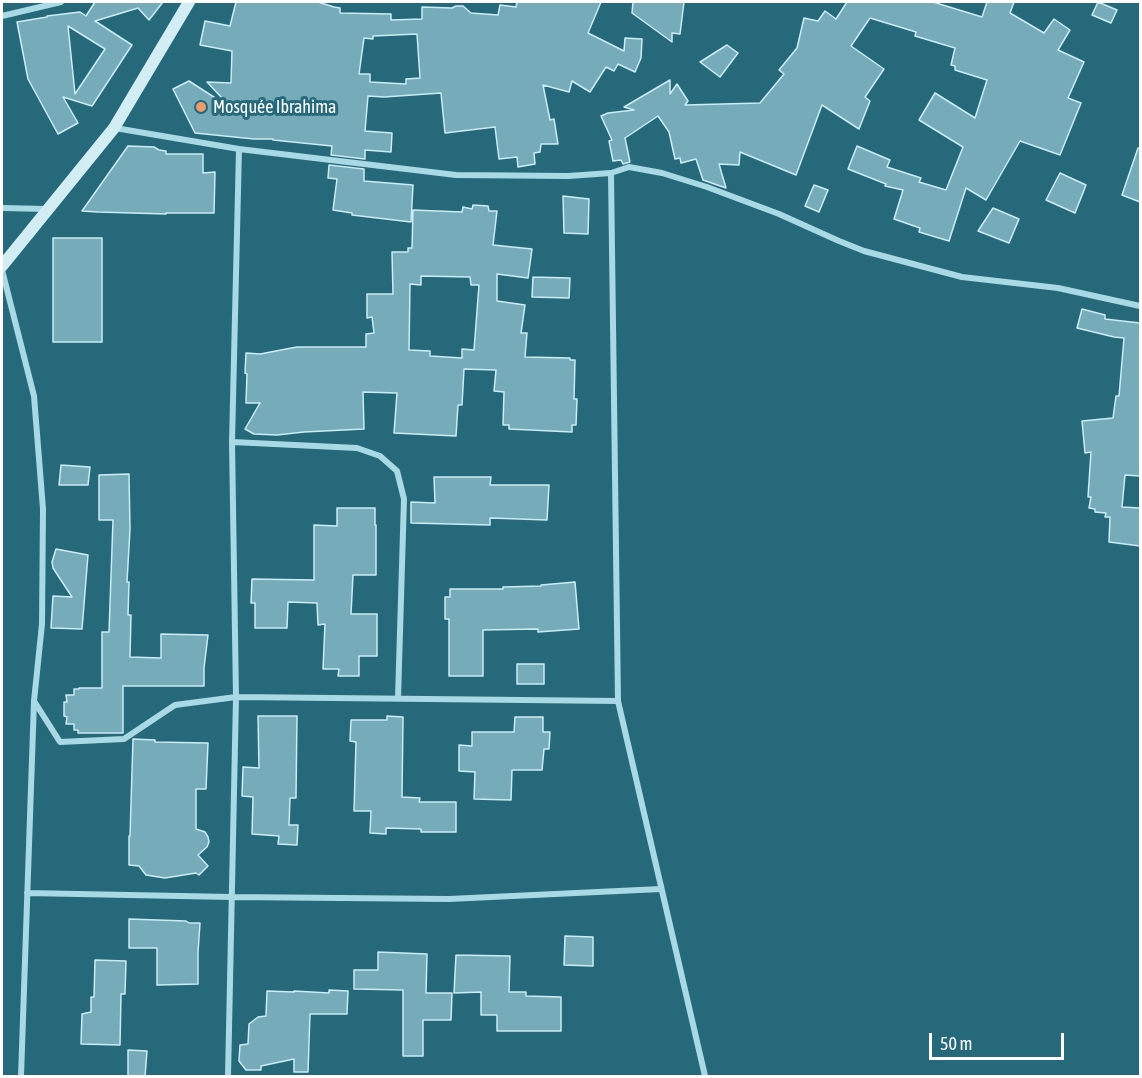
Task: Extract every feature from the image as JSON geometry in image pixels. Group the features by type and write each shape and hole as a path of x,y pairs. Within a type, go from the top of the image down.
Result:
{"street":[{"path":"2,16 61,2"},
{"path":"21,1077 34,701 42,624 43,509 34,396 2,268 114,128 189,2"},
{"path":"114,128 239,148 456,175 568,176 610,172 629,167 662,172 779,214 864,251 962,277 1058,288 1140,306"},
{"path":"228,1077 236,697 232,442 239,148"},
{"path":"610,172 618,701 705,1077"},
{"path":"2,208 47,209"},
{"path":"232,442 357,448 380,456 397,471 404,500 398,698"},
{"path":"34,701 60,742 124,739 175,705 236,697 618,701"},
{"path":"27,893 449,899 661,889"}],"building":[{"path":"95,2 163,2 149,20 138,8 95,21 132,45 92,106 63,97 78,123 58,134 28,79 17,22 80,12 86,16","holes":["68,26 105,49 75,94"]},
{"path":"236,2 318,2 340,8 340,13 391,14 391,20 422,19 422,7 463,6 471,13 498,15 500,5 516,7 517,2 601,2 588,33 624,51 625,38 642,39 641,58 635,72 618,64 614,71 606,67 590,92 572,81 569,92 543,85 550,120 554,119 558,144 541,144 540,152 534,153 535,164 518,167 517,157 499,159 495,127 445,133 441,93 368,96 365,131 392,133 391,152 365,150 365,159 331,155 332,146 195,133 173,89 189,81 220,101 222,98 207,82 231,83 232,51 200,45 205,21 230,26","holes":["417,34 420,78 406,79 406,84 370,82 370,74 359,74 364,38"]},
{"path":"633,2 684,2 680,34 672,33 672,42 632,13"},
{"path":"847,2 933,2 982,17 987,2 1014,2 1010,13 1044,33 1054,19 1070,30 1058,50 1084,62 1068,98 1081,103 1060,155 1020,141 986,200 966,188 949,241 919,232 920,228 894,219 903,190 885,186 886,184 848,169 857,146 890,160 887,167 921,178 919,182 946,190 963,147 919,120 935,93 975,118 987,80 955,70 955,66 951,65 955,48 915,36 916,32 870,18 851,46 884,69 865,97 870,101 859,129 822,105 796,175 740,152 739,165 719,164 726,188 703,180 696,159 681,163 680,158 675,159 669,132 658,116 625,138 630,162 623,164 621,160 613,161 609,141 612,140 601,116 634,110 624,107 670,80 670,94 677,84 688,101 685,105 760,103 784,74 779,70 797,48 804,18 818,21 825,11 836,19"},
{"path":"1098,2 1117,10 1111,23 1092,15"},
{"path":"727,45 738,53 720,77 700,62"},
{"path":"128,146 154,147 166,151 166,154 203,154 203,173 215,172 214,213 82,211"},
{"path":"1138,148 1140,148 1140,202 1122,195"},
{"path":"329,165 364,169 364,181 413,185 411,222 352,215 352,213 333,210 337,179 328,178"},
{"path":"1060,173 1086,185 1075,213 1046,200"},
{"path":"814,185 828,190 819,212 805,206"},
{"path":"563,196 589,199 588,234 564,233"},
{"path":"473,205 488,206 489,211 497,211 493,245 532,249 528,278 497,274 497,301 525,305 521,333 527,333 525,357 575,360 576,425 572,425 572,432 509,429 509,425 503,425 504,392 494,391 496,370 464,369 462,405 458,405 456,436 394,433 397,393 363,392 364,429 277,435 254,434 245,429 260,403 246,403 246,353 260,354 297,347 366,347 366,334 374,333 372,317 367,318 367,294 393,294 392,252 408,252 408,248 412,248 413,210 462,212 463,207 472,209","holes":["421,276 470,277 471,285 479,285 474,350 462,349 462,358 430,356 430,351 409,350 410,284 421,285"]},
{"path":"993,208 1019,219 1009,243 978,231"},
{"path":"53,238 102,238 102,342 53,342"},
{"path":"533,277 570,278 569,298 532,297"},
{"path":"1082,309 1105,315 1105,319 1140,323 1140,476 1125,475 1122,507 1140,508 1140,546 1109,542 1110,517 1105,517 1106,513 1095,512 1095,509 1089,508 1091,452 1085,453 1082,421 1113,418 1116,396 1119,396 1124,338 1077,328"},
{"path":"61,465 90,467 88,485 59,485"},
{"path":"129,474 130,529 127,582 129,582 128,615 131,615 130,657 161,658 161,634 208,635 204,686 123,686 123,733 78,733 78,730 74,730 74,724 66,724 64,702 67,702 66,695 74,695 74,689 79,688 102,688 102,632 109,632 113,520 99,520 99,475"},
{"path":"434,477 491,477 490,485 549,485 547,520 490,518 490,525 411,523 411,502 435,503"},
{"path":"337,508 375,508 376,575 353,575 351,614 377,614 377,656 359,656 359,676 338,676 339,669 323,669 325,624 318,625 317,603 288,602 287,628 255,628 255,603 251,603 252,579 314,580 314,525 337,526"},
{"path":"56,549 88,555 82,629 51,628 53,596 72,597 53,568 52,562"},
{"path":"575,582 579,629 538,632 538,629 483,630 483,676 449,676 449,619 445,619 445,597 450,597 450,589 503,589 503,587"},
{"path":"517,664 544,664 544,684 517,684"},
{"path":"258,716 297,716 296,798 290,798 289,825 298,825 297,845 278,844 279,836 252,834 253,797 242,796 243,767 259,768"},
{"path":"387,716 403,717 402,797 420,798 419,802 456,802 456,832 421,832 421,829 386,828 386,834 370,833 371,811 354,811 356,742 350,741 351,720 387,720"},
{"path":"515,717 543,717 543,732 550,732 549,749 544,749 542,770 512,770 511,800 474,799 475,772 459,771 459,745 472,746 472,732 514,732"},
{"path":"133,739 155,740 155,742 208,743 206,789 196,789 196,829 205,832 209,842 198,855 208,866 199,875 196,873 165,878 146,875 139,866 129,865"},
{"path":"129,919 200,923 198,984 157,985 157,948 129,948"},
{"path":"565,936 593,937 593,966 564,965"},
{"path":"378,952 427,954 426,993 452,993 451,1020 423,1020 423,1056 403,1056 403,990 354,989 354,970 378,970"},
{"path":"456,955 510,956 509,992 526,992 526,996 561,997 561,1031 497,1031 497,1015 481,1015 481,992 454,993"},
{"path":"95,960 126,961 125,994 121,994 120,1045 81,1044 82,1014 91,1012 91,997 94,997"},
{"path":"329,990 348,991 347,1014 310,1014 308,1072 294,1072 294,1059 261,1066 261,1070 246,1070 239,1061 240,1045 248,1044 249,1024 258,1017 266,1016 267,991 329,993"},
{"path":"128,1050 147,1051 145,1077 128,1077"}],"place":[{"name":"Mosquée Ibrahima","path":"201,107"}]}
